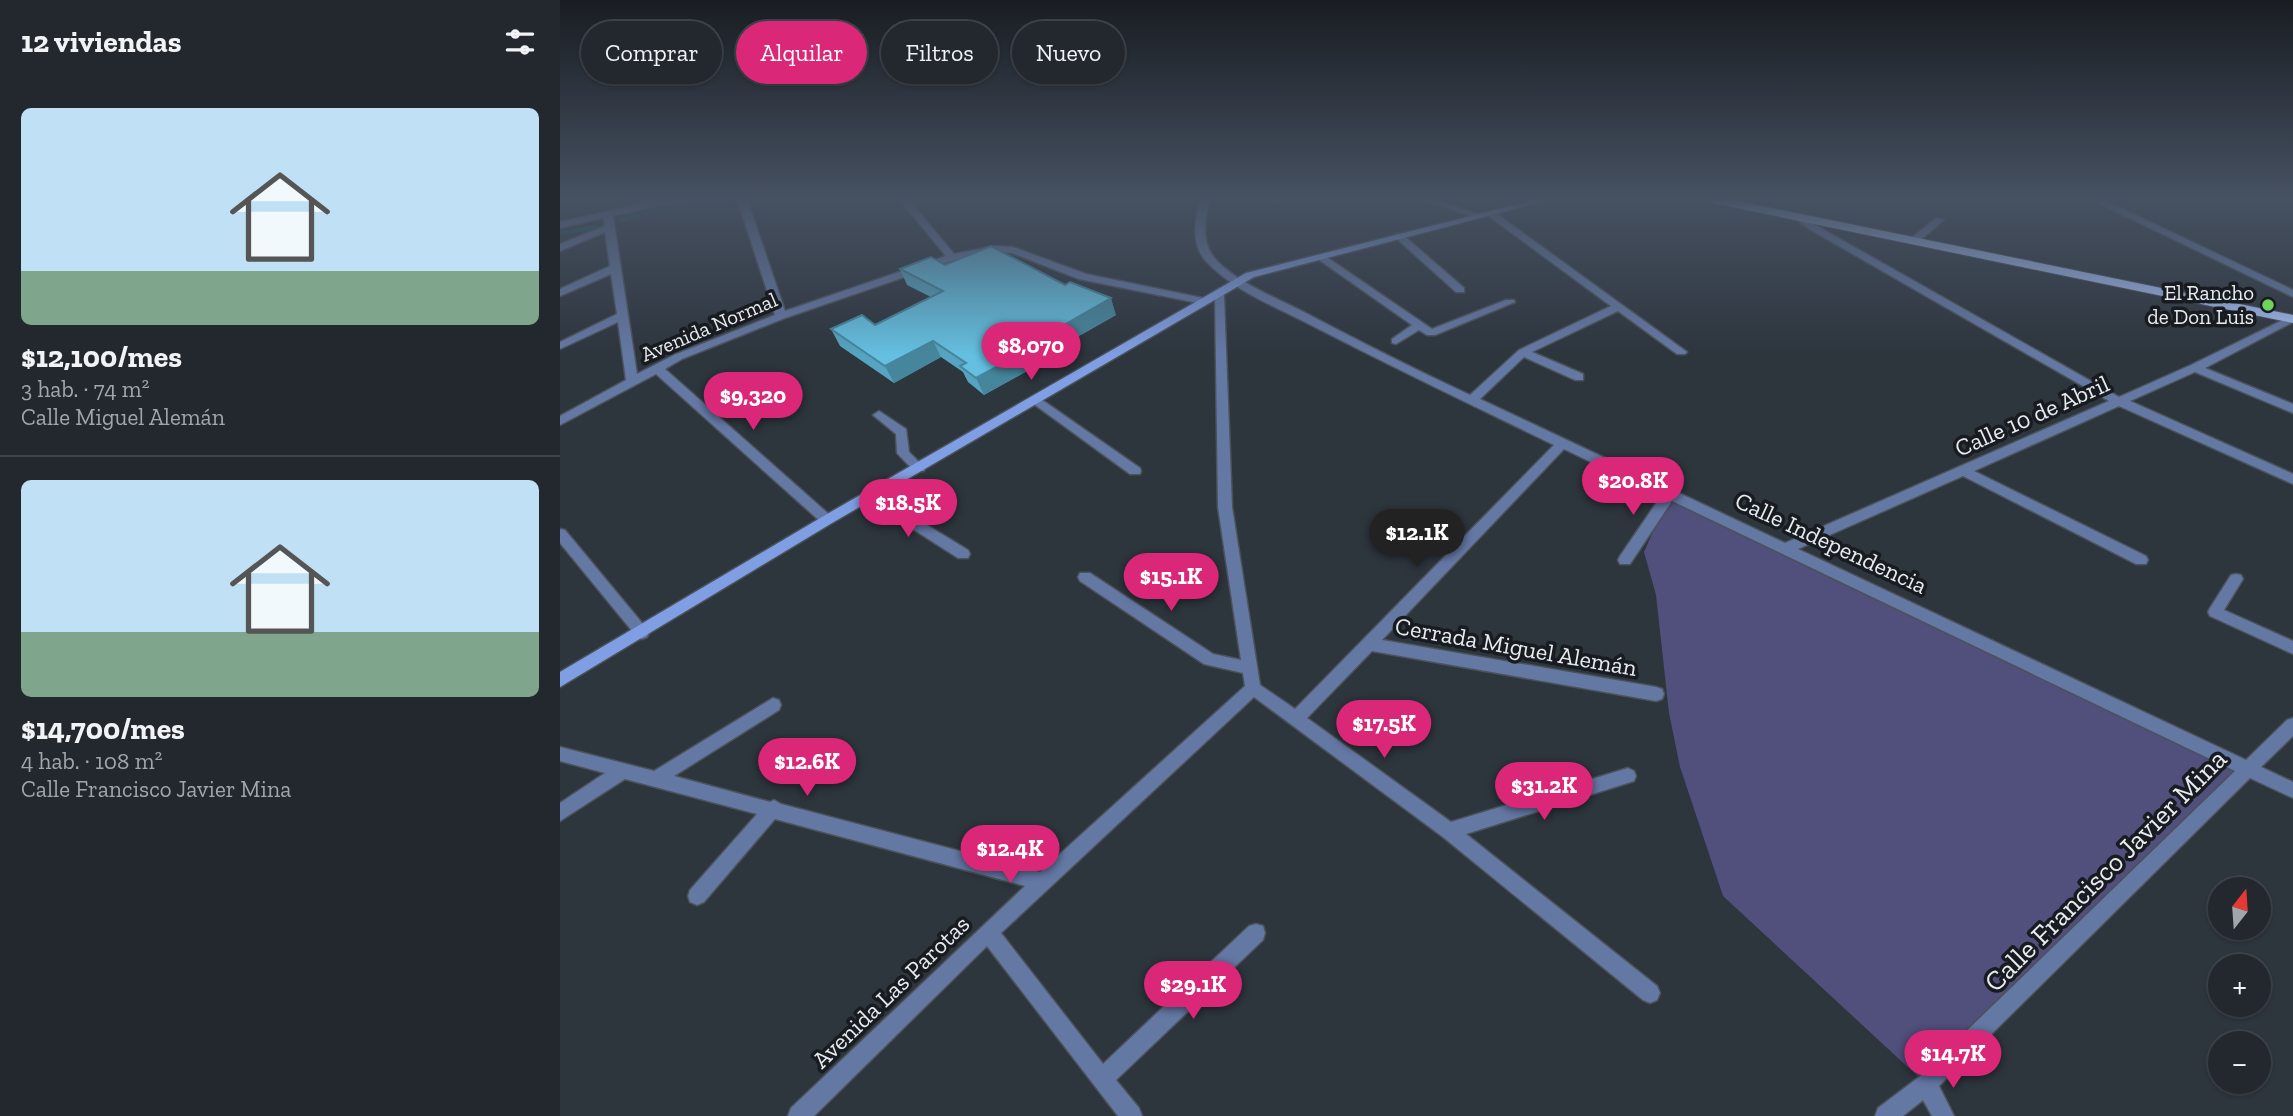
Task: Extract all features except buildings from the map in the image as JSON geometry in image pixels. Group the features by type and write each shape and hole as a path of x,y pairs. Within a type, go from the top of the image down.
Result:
{"main road":[{"path":"1974,251 2293,318"}],"street":[{"path":"613,251 632,381"},
{"path":"759,251 781,316"},
{"path":"947,251 952,257"},
{"name":"Avenida Normal","path":"560,421 657,368 781,316 952,257 984,251"},
{"name":"Avenida Normal","path":"1016,251 1083,277 1203,301"},
{"name":"Calle Independencia","path":"1205,251 1208,257 1237,282 1391,362 2293,790"},
{"path":"560,680 827,520 1203,301 1219,296 1237,282 1267,270 1344,251"},
{"path":"1416,251 1460,290"},
{"path":"1537,251 1681,352"},
{"path":"1854,251 2118,401 2293,479"},
{"path":"2204,251 2293,294"},
{"path":"1322,257 1431,333 1510,302"},
{"path":"560,293 615,268"},
{"path":"1219,296 1225,507 1253,688 1449,831 1650,993"},
{"path":"1472,400 1522,352 1618,307"},
{"path":"560,346 623,315"},
{"name":"Calle 10 de Abril","path":"1787,548 2195,368 2293,318"},
{"path":"1396,341 1419,324"},
{"path":"1522,352 1579,377"},
{"path":"657,368 827,520"},
{"path":"2195,368 2293,409"},
{"path":"1035,399 1135,471"},
{"path":"879,415 902,432 903,453 919,468"},
{"path":"1296,719 1563,443"},
{"path":"1962,470 2141,560"},
{"path":"1625,559 1670,494"},
{"path":"871,496 963,554"},
{"path":"560,534 642,633"},
{"path":"1085,577 1209,660 1249,668"},
{"path":"2236,579 2215,612 2293,648"},
{"name":"Cerrada Miguel Alemán","path":"1368,644 1656,694"},
{"name":"Avenida Las Parotas","path":"800,1116 988,932 1253,688"},
{"path":"656,779 773,705"},
{"name":"Calle Francisco Javier Mina","path":"1885,1116 1926,1084 2293,725"},
{"path":"560,754 774,808 1044,882"},
{"path":"560,813 622,771"},
{"path":"1449,831 1628,776"},
{"path":"697,897 774,808"},
{"path":"988,932 1131,1116"},
{"path":"1102,1079 1256,933"},
{"path":"1926,1084 1943,1116"}],"shaded area":[{"path":"1670,493 2248,768 1926,1084 1723,896 1680,767 1669,713 1656,595 1644,552"}],"place":[{"name":"El Rancho de Don Luis","path":"2268,305"}]}
